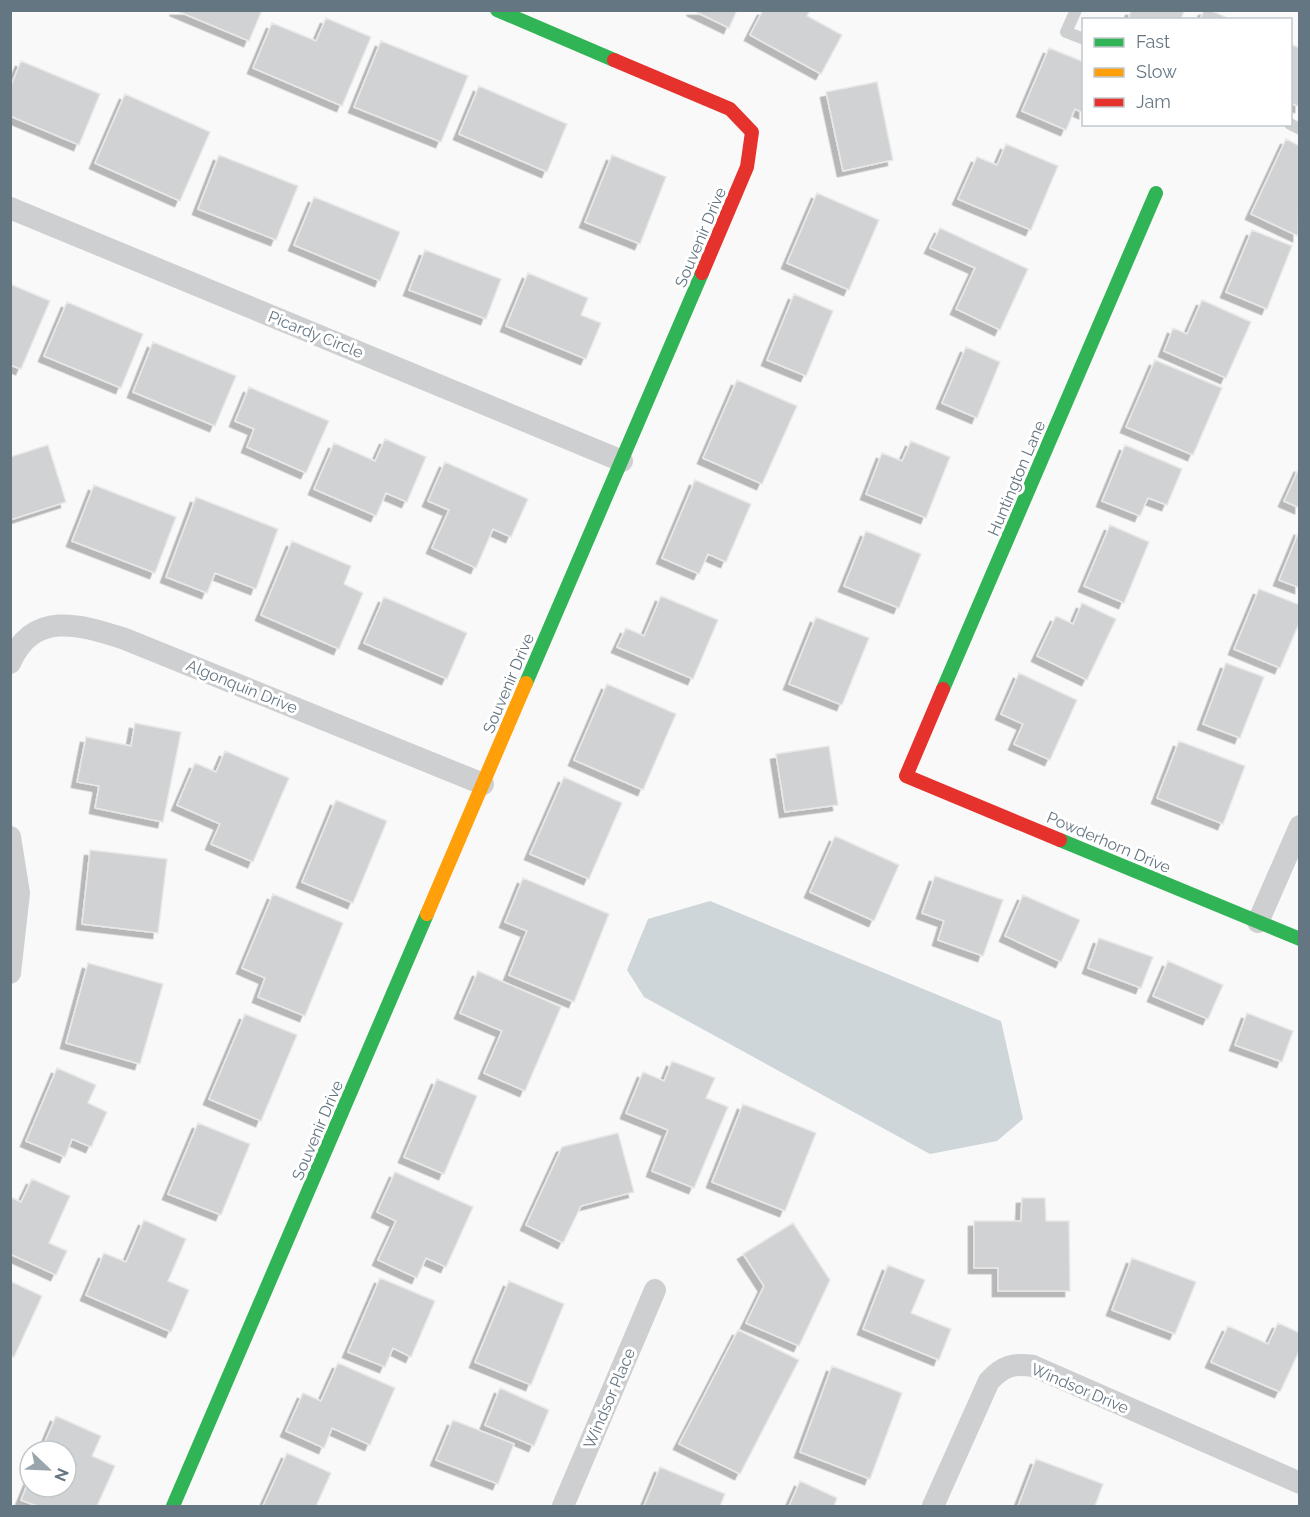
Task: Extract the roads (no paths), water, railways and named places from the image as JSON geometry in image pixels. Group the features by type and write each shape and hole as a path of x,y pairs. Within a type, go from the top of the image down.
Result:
{"street":[{"name":"Souvenir Drive","path":"173,1506 747,167 752,132 730,109 497,10"},
{"name":"Huntington Lane","path":"906,776 1156,193"},
{"name":"Picardy Circle","path":"10,208 622,461"},
{"name":"Algonquin Drive","path":"10,663 27,635 52,625 81,625 125,639 483,784"},
{"name":"Powderhorn Drive","path":"906,776 1299,939"},
{"path":"1258,922 1299,826"},
{"path":"10,837 19,893 10,973"},
{"name":"Windsor Place","path":"563,1506 655,1290"},
{"name":"Windsor Drive","path":"933,1506 989,1380 1000,1369 1016,1364 1033,1366 1299,1483"}],"lane":[{"path":"1076,10 1066,32 1082,39"}]}
